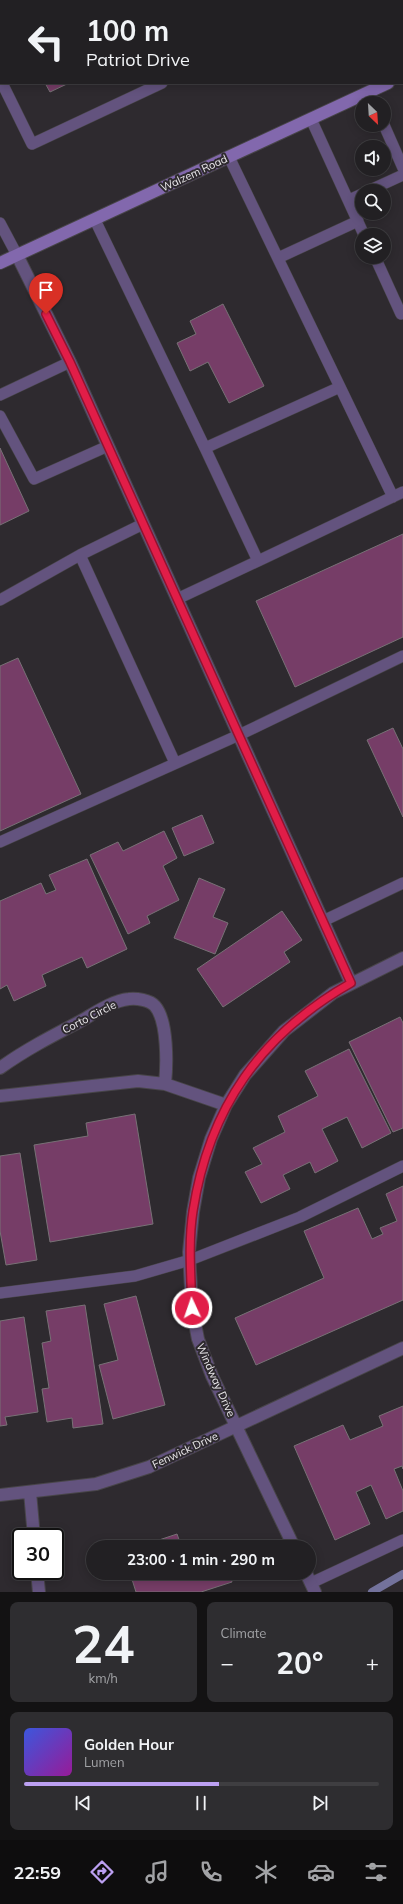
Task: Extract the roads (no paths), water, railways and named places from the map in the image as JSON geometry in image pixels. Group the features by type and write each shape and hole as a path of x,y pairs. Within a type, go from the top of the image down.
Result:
{"main road":[{"name":"Walzem Road","path":"0,263 386,84"}],"street":[{"path":"17,255 70,362 351,983"},
{"name":"Windway Drive","path":"291,1540 212,1376 198,1339 192,1308 190,1260 192,1212 199,1178 211,1139 226,1105 245,1075 284,1031 333,993 403,958"},
{"name":"Corto Circle","path":"0,1068 18,1055 111,1004 130,999 145,1001 155,1006 162,1021 167,1058 165,1084"},
{"path":"0,1096 138,1081 165,1084 226,1105"},
{"name":"Fenwick Drive","path":"0,1496 96,1484 149,1467 403,1348"},
{"path":"30,1492 33,1528"},
{"path":"38,1580 40,1592"}],"lane":[{"path":"2,84 32,144 160,84"},
{"path":"369,92 371,96"},
{"path":"311,119 355,214"},
{"path":"387,132 403,168"},
{"path":"177,599 398,494 340,387 229,157"},
{"path":"383,184 403,175"},
{"path":"348,200 355,197"},
{"path":"94,220 205,448 258,561"},
{"path":"278,258 358,220 361,228"},
{"path":"0,223 17,255"},
{"path":"378,264 402,315"},
{"path":"0,395 70,362"},
{"path":"205,448 340,387"},
{"path":"0,416 34,479 108,446"},
{"path":"0,600 80,555 143,524"},
{"path":"80,555 175,763"},
{"path":"0,842 239,735 403,656"},
{"path":"323,921 403,883"},
{"path":"0,1293 135,1276 190,1260 300,1217 403,1166"},
{"path":"310,1583 403,1540"}],"waterway":[{"path":"372,1592 403,1574"}]}
